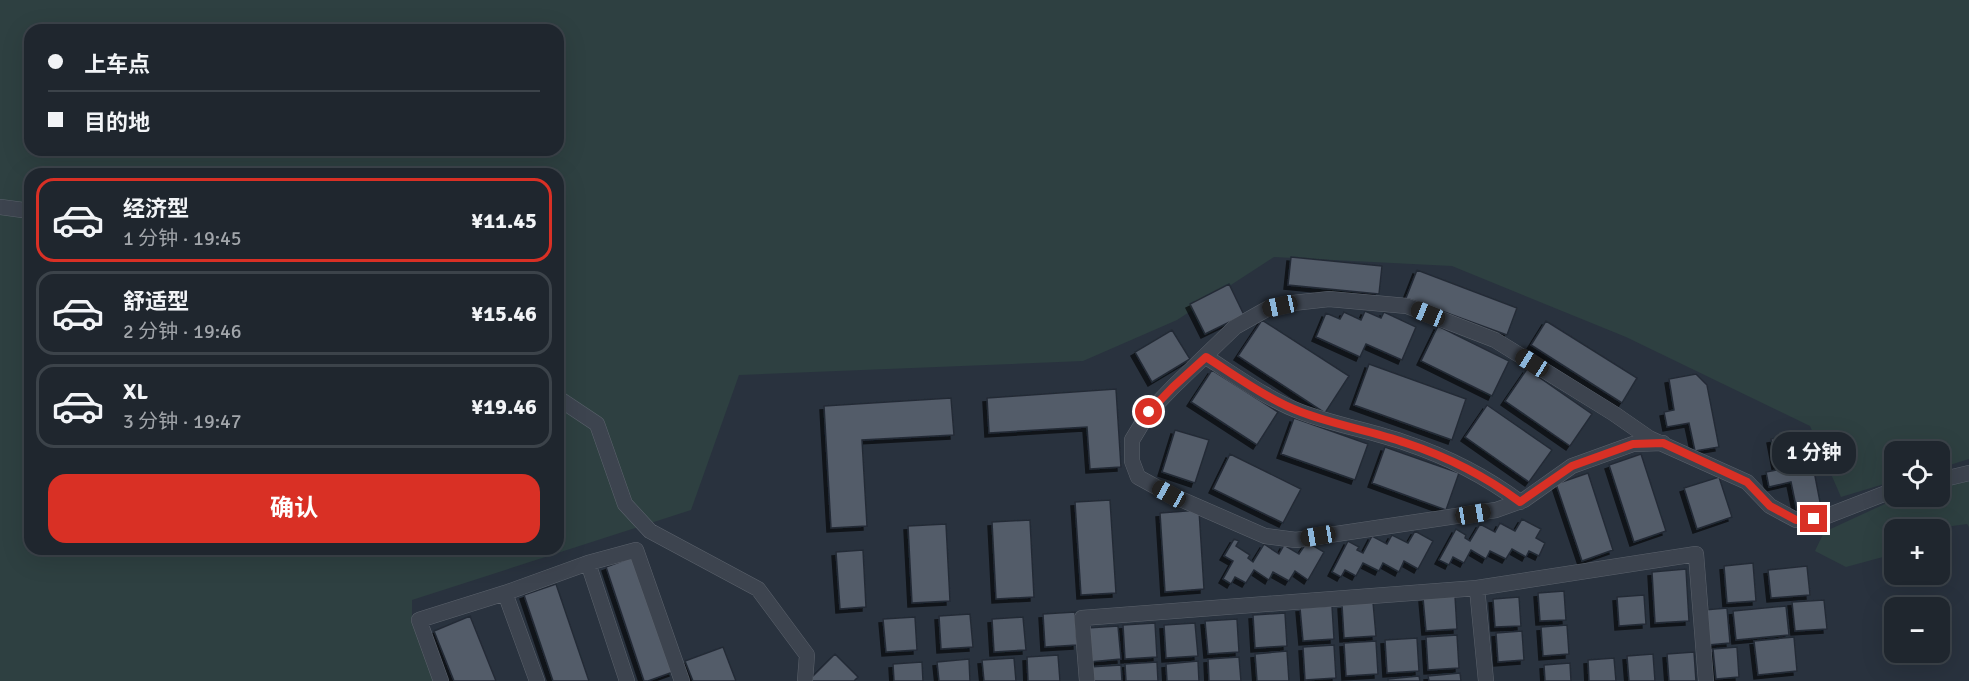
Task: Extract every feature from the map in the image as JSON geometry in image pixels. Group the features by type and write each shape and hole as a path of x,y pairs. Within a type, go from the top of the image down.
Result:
{"street":[{"path":"0,207 24,210"},
{"path":"1663,443 1633,444 1572,466 1520,502 1496,510 1296,540 1265,536 1169,494 1138,477 1132,461 1132,440 1149,412 1235,327 1267,309 1293,303 1329,300 1407,306 1495,340 1649,438 1663,443 1747,482 1770,506 1796,520 1827,516 1884,494"},
{"path":"1206,357 1299,411 1354,429 1406,442 1462,465 1494,483 1520,502"},
{"path":"564,402 597,423 625,504 650,531 759,589 807,655 805,681"},
{"path":"1950,478 1969,473"},
{"path":"441,681 419,620 636,549 682,681"},
{"path":"1087,681 1082,618 1477,588 1696,554 1706,681"},
{"path":"588,563 627,681"},
{"path":"1477,588 1486,681"},
{"path":"505,593 537,681"}],"shaded area":[{"path":"0,0 1969,0 1969,459 1950,465 1950,441 1884,441 1884,484 1841,497 1810,426 1626,337 1452,266 1274,257 1177,320 1083,361 739,375 691,510 564,551 564,168 24,168 24,555 552,555 412,600 412,617 435,681 0,681"},
{"path":"1969,481 1969,527 1967,524 1950,526 1950,519 1884,519 1884,557 1846,567 1815,551 1824,532 1884,504 1884,507 1950,507 1950,486"}],"building":[{"path":"1291,257 1382,266 1379,294 1288,285"},
{"path":"1417,270 1517,308 1507,335 1406,298"},
{"path":"1229,284 1244,315 1205,334 1190,304"},
{"path":"1365,311 1381,318 1384,312 1416,327 1402,360 1366,344 1360,357 1316,337 1326,313 1340,319 1344,312 1361,320"},
{"path":"1262,320 1349,376 1325,413 1238,356"},
{"path":"1546,321 1637,378 1622,403 1531,345"},
{"path":"1438,326 1509,361 1492,396 1421,361"},
{"path":"1172,330 1190,359 1152,382 1135,352"},
{"path":"1369,364 1466,399 1452,440 1354,405"},
{"path":"1527,369 1592,414 1570,446 1505,401"},
{"path":"1212,370 1278,412 1257,445 1191,402"},
{"path":"1696,374 1707,385 1719,447 1695,451 1689,423 1667,427 1664,412 1674,410 1669,379"},
{"path":"1116,389 1121,467 1090,469 1087,427 989,433 987,398"},
{"path":"951,398 954,435 862,440 867,526 831,528 824,406"},
{"path":"1487,405 1552,450 1529,482 1465,437"},
{"path":"1294,418 1368,444 1355,480 1281,454"},
{"path":"1175,430 1209,440 1195,483 1162,472"},
{"path":"1798,434 1809,445 1821,507 1797,511 1791,482 1769,487 1766,472 1777,470 1771,439"},
{"path":"1385,447 1459,473 1446,510 1372,483"},
{"path":"1230,454 1301,489 1283,523 1213,489"},
{"path":"1641,454 1666,531 1634,542 1609,465"},
{"path":"1588,473 1613,550 1582,561 1556,484"},
{"path":"1719,477 1732,517 1697,529 1684,488"},
{"path":"1110,500 1116,593 1081,595 1075,502"},
{"path":"1199,510 1204,589 1165,592 1160,513"},
{"path":"1522,519 1541,529 1536,538 1545,543 1539,556 1529,551 1526,557 1512,549 1506,559 1490,551 1486,559 1471,550 1464,563 1453,557 1449,565 1439,560 1456,529 1466,535 1465,538 1470,541 1480,524 1495,532 1500,523 1515,531"},
{"path":"1030,520 1034,597 996,599 992,522"},
{"path":"946,524 950,601 912,603 908,526"},
{"path":"1415,531 1433,541 1418,569 1404,561 1399,572 1383,563 1379,571 1363,563 1356,576 1345,570 1341,577 1332,572 1348,541 1359,547 1357,550 1363,553 1372,536 1387,544 1392,535 1408,543"},
{"path":"1234,539 1239,541 1236,546 1250,555 1248,558 1253,562 1264,544 1279,554 1284,545 1299,554 1307,542 1324,552 1308,580 1295,571 1289,581 1273,572 1269,580 1254,570 1246,583 1235,577 1231,584 1223,579 1233,561 1224,556"},
{"path":"863,550 866,607 840,609 836,552"},
{"path":"633,557 673,672 648,681 644,681 606,567"},
{"path":"1753,563 1756,601 1727,603 1724,566"},
{"path":"1807,566 1810,595 1771,598 1768,570"},
{"path":"1686,569 1689,621 1655,623 1652,572"},
{"path":"556,584 589,681 553,681 524,595"},
{"path":"1564,591 1566,620 1540,621 1538,593"},
{"path":"1644,595 1646,624 1619,626 1617,597"},
{"path":"1455,596 1457,629 1426,631 1423,598"},
{"path":"1519,597 1521,626 1495,627 1493,599"},
{"path":"1824,600 1827,629 1795,631 1792,602"},
{"path":"1373,602 1376,636 1344,638 1342,605"},
{"path":"1332,606 1334,639 1303,641 1300,608"},
{"path":"1786,606 1789,635 1736,640 1733,611"},
{"path":"1727,608 1730,643 1708,645 1704,610"},
{"path":"1075,612 1077,645 1045,647 1043,614"},
{"path":"1285,613 1287,646 1255,648 1253,615"},
{"path":"970,614 973,647 941,649 939,616"},
{"path":"470,616 496,681 454,681 434,631"},
{"path":"915,617 917,650 886,652 883,619"},
{"path":"1023,617 1026,650 994,652 992,619"},
{"path":"1237,619 1239,652 1208,654 1205,621"},
{"path":"1155,623 1157,657 1125,659 1123,625"},
{"path":"1195,623 1198,656 1166,658 1164,625"},
{"path":"1567,625 1569,654 1543,656 1541,627"},
{"path":"1118,626 1121,659 1089,662 1087,628"},
{"path":"1522,631 1524,660 1498,662 1496,633"},
{"path":"1457,635 1459,668 1428,670 1426,637"},
{"path":"1794,637 1797,671 1758,675 1754,641"},
{"path":"1417,638 1419,671 1387,673 1385,640"},
{"path":"1376,641 1378,674 1346,676 1344,643"},
{"path":"1334,645 1336,678 1305,680 1303,647"},
{"path":"723,647 736,681 693,681 685,661"},
{"path":"1737,647 1739,677 1716,679 1713,649"},
{"path":"1287,651 1289,681 1257,681 1255,654"},
{"path":"1694,652 1696,681 1669,681 1667,654"},
{"path":"835,654 858,677 854,681 812,681 810,679"},
{"path":"1653,654 1655,681 1629,681 1627,656"},
{"path":"1058,655 1060,681 1028,681 1027,657"},
{"path":"1239,657 1241,681 1209,681 1208,659"},
{"path":"1014,658 1016,681 984,681 982,660"},
{"path":"1614,658 1616,681 1589,681 1588,660"},
{"path":"969,659 970,681 939,681 937,662"},
{"path":"1198,661 1199,681 1167,681 1166,664"},
{"path":"922,662 923,681 894,681 893,664"},
{"path":"1157,662 1158,681 1126,681 1125,664"},
{"path":"1570,663 1571,681 1545,681 1544,665"},
{"path":"1121,665 1122,681 1090,681 1089,667"},
{"path":"1460,673 1461,681 1429,681 1428,676"},
{"path":"1419,676 1420,681 1388,681 1388,679"}],"route":[{"path":"1149,412 1206,357 1299,411 1354,429 1406,442 1462,465 1494,483 1520,502 1572,466 1633,444 1663,443 1747,482 1770,506 1796,520 1814,519"}]}
